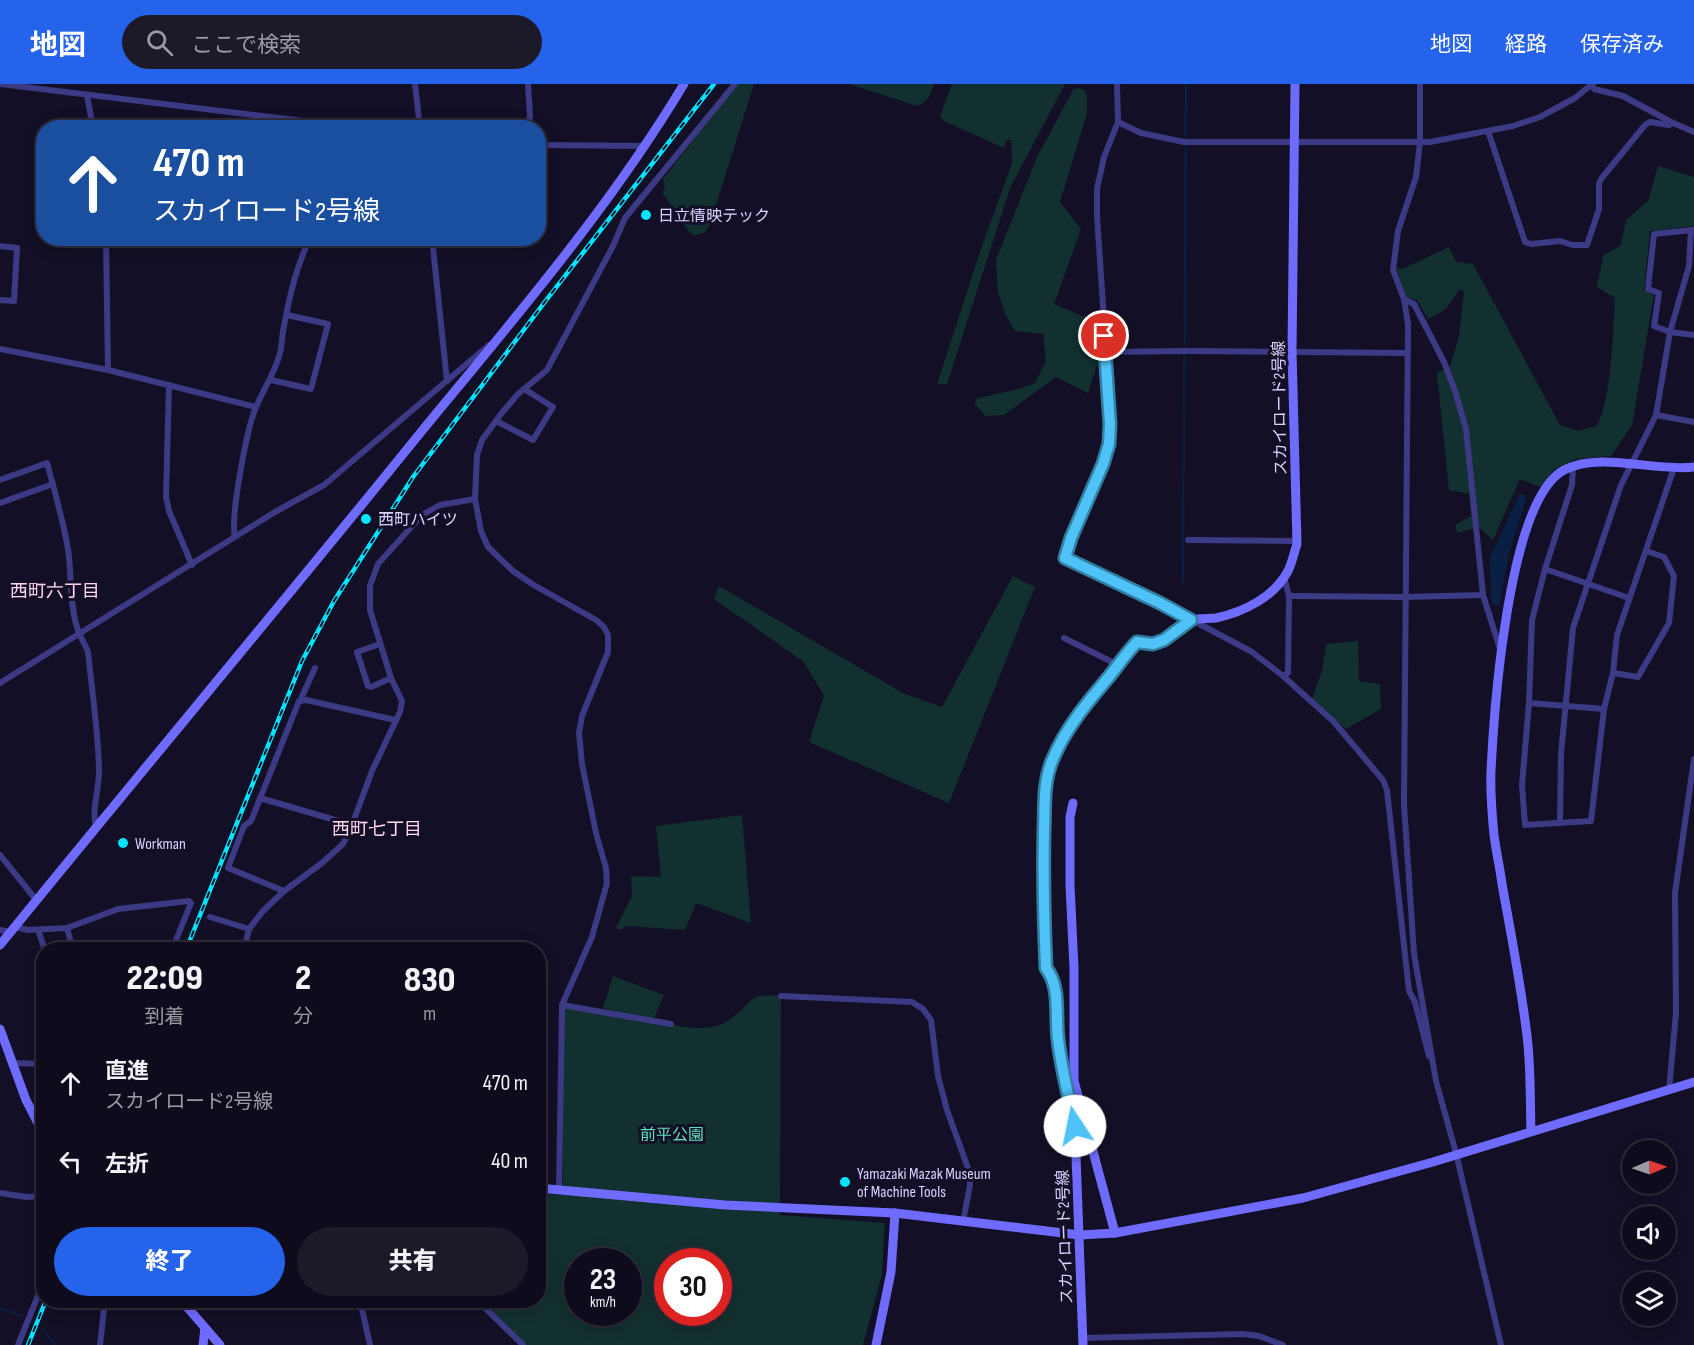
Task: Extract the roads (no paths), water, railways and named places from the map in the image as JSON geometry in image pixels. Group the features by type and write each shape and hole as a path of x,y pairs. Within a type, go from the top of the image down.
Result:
{"street":[{"path":"0,84 294,120"},
{"path":"415,84 419,120"},
{"path":"528,84 529,120"},
{"path":"0,945 498,338 600,210 645,146 684,84"},
{"path":"559,1190 562,1005 591,937 607,883 606,868 596,833 582,764 579,733 582,716 608,652 608,635 604,627 596,620 532,584 500,560 488,547 481,531 475,499 477,455 482,440 495,421 524,389 547,370 613,246 625,218 735,84"},
{"path":"1117,84 1118,122 1104,156 1097,189 1110,424 1109,444 1065,558 1160,603 1252,652 1283,676 1333,721 1383,780 1387,790 1409,991 1415,1002 1428,1054 1435,1071"},
{"name":"スカイロード2号線","path":"1153,644 1164,640 1191,620 1215,618 1239,611 1263,598 1284,577 1297,541 1292,351 1295,84"},
{"path":"1420,84 1420,142 1416,177 1405,205 1393,270 1404,299 1408,324 1404,804 1414,954 1435,1071 1501,1345"},
{"path":"1118,122 1141,133 1186,142 1430,142 1488,131 1540,117 1575,98 1592,84 1594,89 1623,96 1694,132"},
{"path":"87,95 92,120"},
{"path":"1488,131 1525,242 1532,244 1560,241 1572,245 1587,245 1599,209 1601,179 1645,125 1650,122 1669,125 1673,123"},
{"path":"546,145 645,146"},
{"path":"1560,823 1561,754 1573,628 1607,523 1630,464 1656,415 1670,332 1689,266 1693,230 1654,234 1648,289 1659,293 1654,326 1670,332 1694,335"},
{"path":"0,246 17,248 14,301 0,300"},
{"path":"106,246 108,370"},
{"path":"235,537 238,490 248,432 256,407 271,380 280,353 297,265 306,246"},
{"path":"433,246 447,381"},
{"path":"1404,299 1414,304 1444,363 1466,429 1483,595 1502,656"},
{"path":"271,380 311,389 328,324 287,315"},
{"path":"0,683 235,537 324,485 498,338"},
{"path":"0,349 108,370 256,407"},
{"path":"1105,352 1406,353"},
{"path":"169,385 166,497 169,511 192,565"},
{"path":"495,421 533,440 553,407 524,389"},
{"path":"1656,415 1694,422"},
{"path":"1531,1131 1528,1037 1494,836 1491,773 1505,622 1513,575 1531,513 1544,489 1563,471 1579,464 1607,462 1674,468 1694,467"},
{"path":"0,480 47,463 53,484 68,550 72,603 80,634 88,652 99,770 94,820 96,829"},
{"path":"1573,467 1572,485 1545,569 1532,620 1529,704 1522,784 1525,825 1591,821 1604,709 1613,673 1617,635 1674,468"},
{"path":"0,503 53,484"},
{"path":"246,942 249,929 263,911 284,891 343,844 372,771 400,712 402,701 391,678 372,621 369,602 370,586 378,564 422,515 440,505 475,499"},
{"path":"1188,540 1297,541"},
{"path":"1613,673 1638,677 1669,623 1674,576 1664,557 1646,551"},
{"path":"1545,569 1629,598"},
{"path":"1283,676 1288,673 1289,596 1284,577"},
{"path":"1289,596 1483,595"},
{"path":"1064,638 1118,665"},
{"path":"1075,1129 1058,1039 1058,1011 1052,975 1046,968 1043,875 1044,792 1052,763 1066,732 1088,700 1137,642 1153,644"},
{"path":"380,644 357,652 368,686 371,687 391,678"},
{"path":"284,891 228,868 244,826 251,821 315,668"},
{"path":"300,701 306,700 395,720"},
{"path":"1529,704 1604,709"},
{"path":"1669,1090 1676,1013 1675,893 1694,759"},
{"path":"260,798 352,825"},
{"path":"1073,803 1070,817 1070,885 1074,968 1074,1082 1115,1233"},
{"path":"0,855 37,901"},
{"path":"0,930 67,928 118,909 189,901 191,903 175,942"},
{"path":"210,917 249,929"},
{"path":"67,928 71,942"},
{"path":"38,930 42,942"},
{"path":"781,996 912,1002 923,1008 932,1020 938,1076 947,1110 969,1171 970,1185 963,1222"},
{"path":"562,1005 671,1024"},
{"path":"0,1029 26,1100 36,1119"},
{"path":"12,1063 36,1064"},
{"path":"546,1189 725,1205 895,1213 1080,1234 1115,1233 1303,1198 1694,1082"},
{"name":"スカイロード2号線","path":"1075,1129 1083,1342"},
{"path":"0,1193 36,1196"},
{"path":"876,1345 891,1272 895,1213"},
{"path":"18,1345 36,1301"},
{"path":"100,1345 104,1308"},
{"path":"188,1308 220,1345"},
{"path":"362,1308 370,1345"},
{"path":"485,1308 523,1345"},
{"path":"203,1345 205,1328"},
{"path":"1083,1342 1243,1334 1259,1336 1283,1345"}],"water":[{"path":"1520,493 1527,496 1509,554 1499,605 1492,605 1489,560"}],"waterway":[{"path":"1183,581 1186,84"},
{"path":"0,1308 22,1316"},
{"path":"42,1328 55,1345"}],"railway":[{"path":"189,942 302,661 334,601 413,477 714,84"},
{"path":"28,1345 43,1308"}],"place":[{"name":"日立情映テック","path":"646,215"},
{"name":"西町ハイツ","path":"366,519"},
{"name":"Workman","path":"123,843"},
{"name":"Yamazaki Mazak Museum of Machine Tools","path":"845,1182"}],"district":[{"name":"西町六丁目","path":"55,591"},
{"name":"西町七丁目","path":"377,829"}],"park label":[{"name":"前平公園","path":"672,1134"}]}
